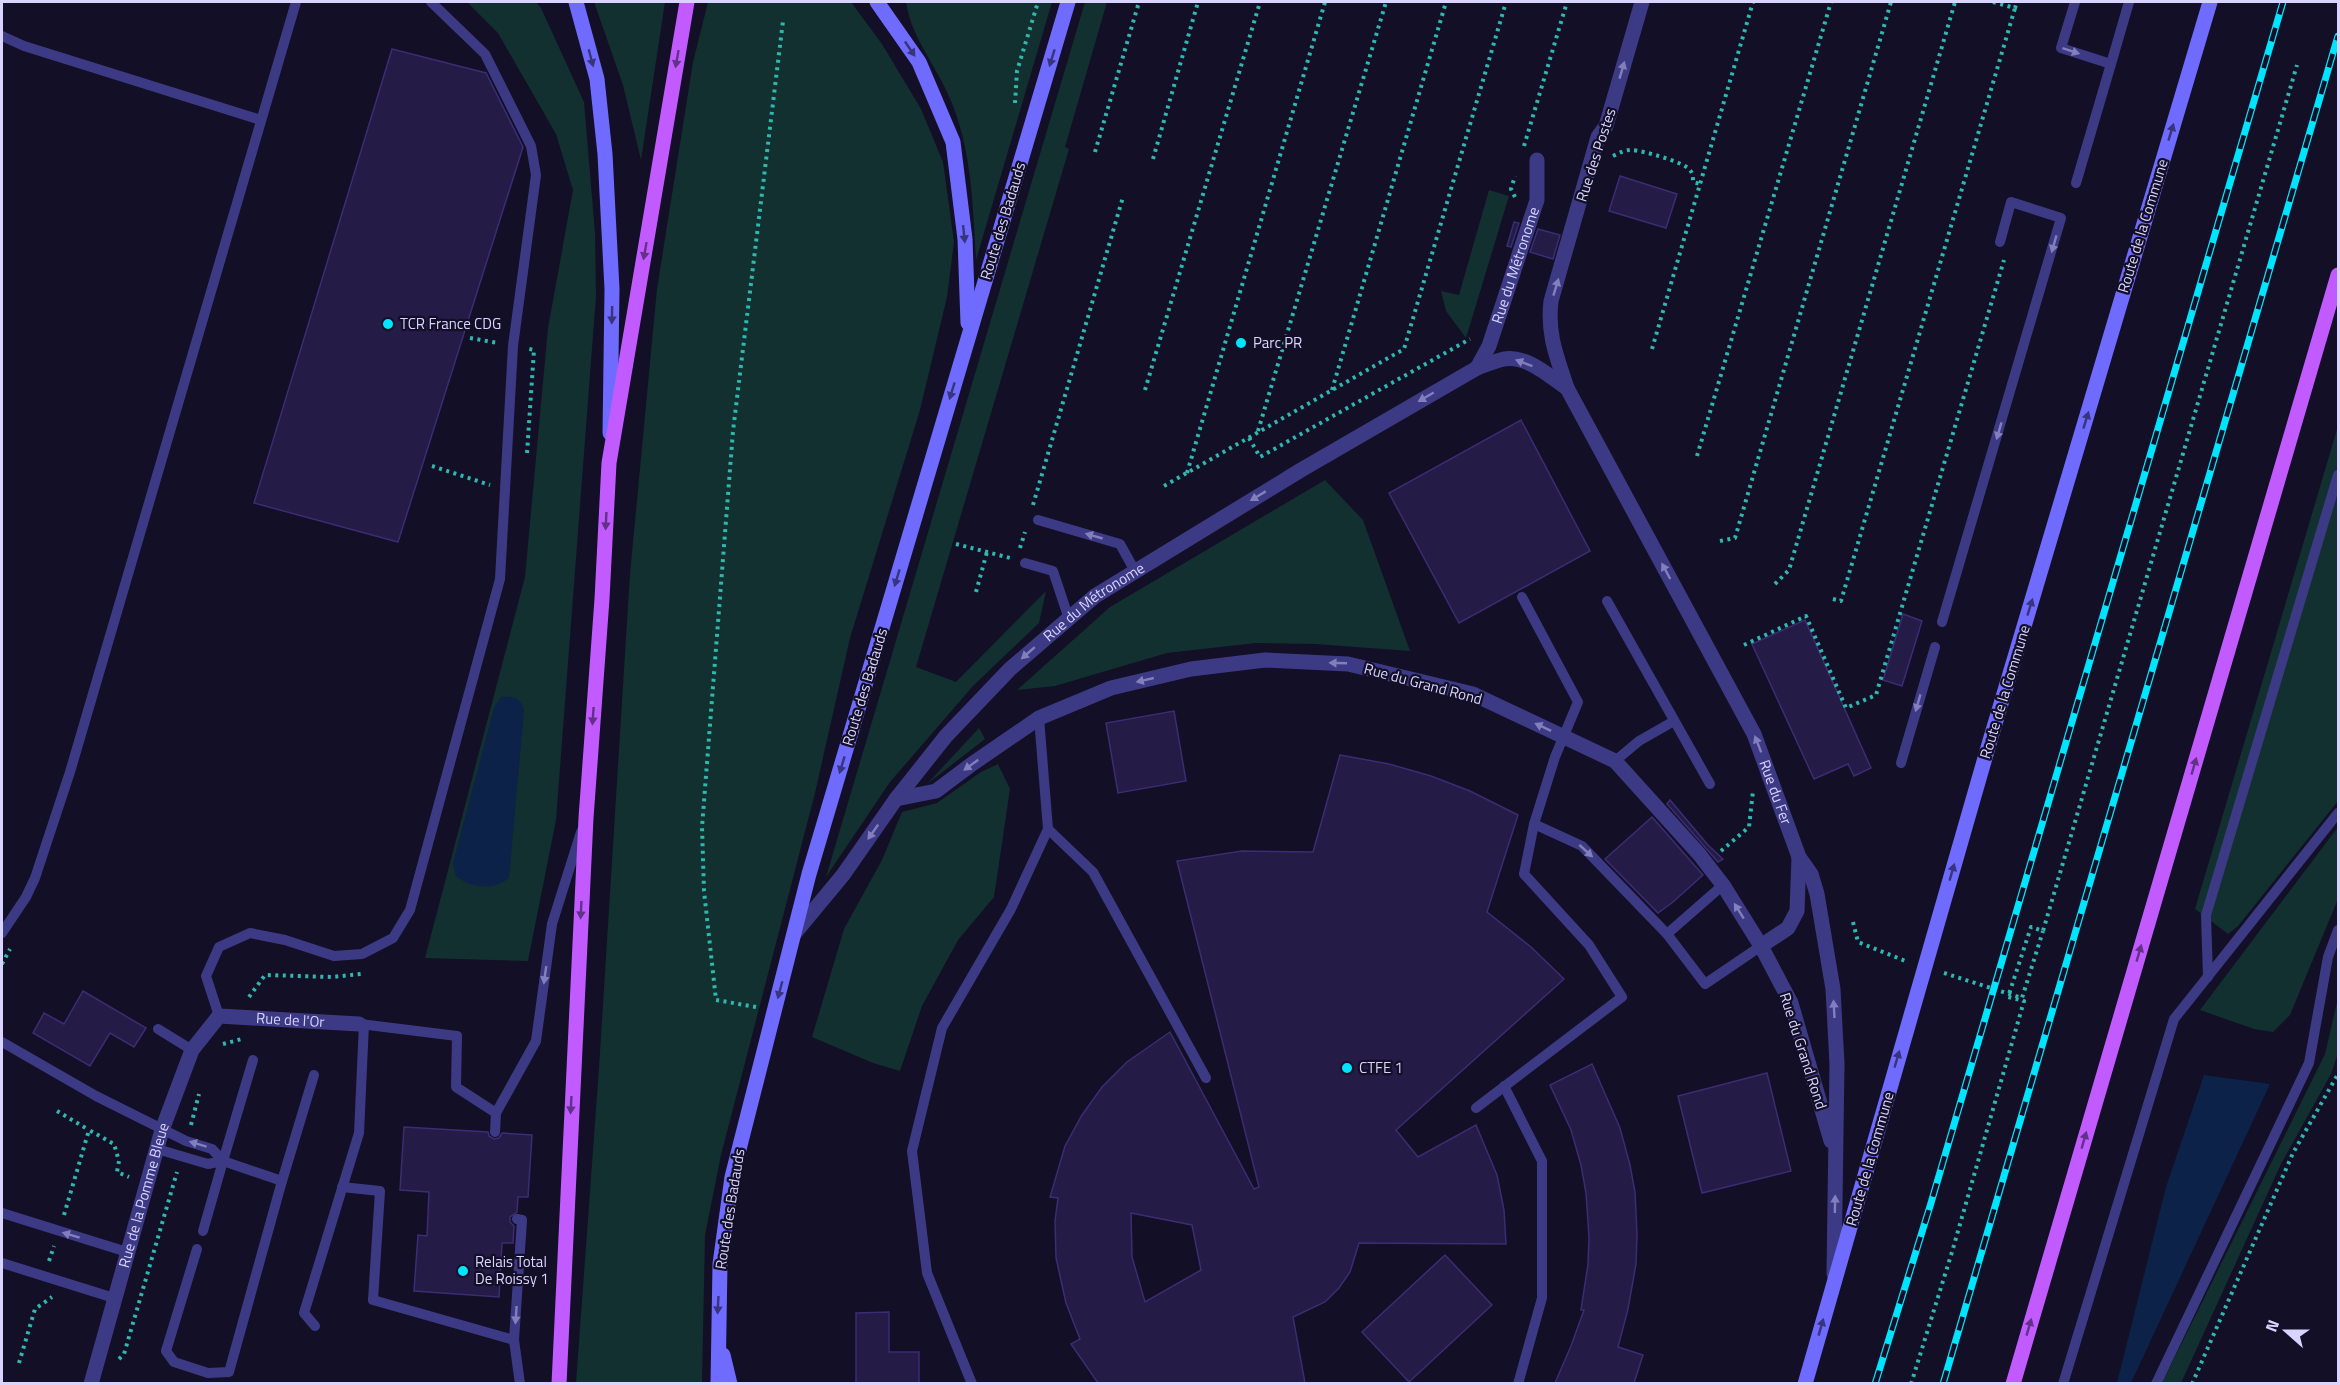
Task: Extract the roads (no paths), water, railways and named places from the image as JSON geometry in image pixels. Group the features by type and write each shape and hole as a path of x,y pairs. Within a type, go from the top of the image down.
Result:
{"main road":[{"path":"559,1383 586,818 602,599 609,463 612,289 605,154 597,79 576,2"},
{"path":"609,463 687,2"},
{"path":"877,2 919,62 953,142 965,239 969,335"},
{"name":"Route des Badauds","path":"718,1383 717,1332 720,1264 732,1177 774,1010 809,874 1068,2"},
{"name":"Route de la Commune","path":"1805,1383 1976,789 2210,2"},
{"path":"2013,1383 2338,275"},
{"path":"717,1332 730,1383"}],"street":[{"name":"Rue des Postes","path":"1552,345 1549,322 1551,302 1598,137 1606,126 1642,2"},
{"name":"Rue du Métronome","path":"1477,368 1489,346 1537,200 1537,160"},
{"name":"Rue du Fer","path":"1552,345 1567,388 1754,734 1799,857 1811,874 1817,894 1833,989 1837,1064 1834,1283"},
{"name":"Rue du Métronome","path":"794,934 843,875 896,799 946,736 1002,678 1095,596 1301,470 1477,368 1505,359 1519,359 1567,388"},
{"name":"Rue du Grand Rond","path":"896,799 936,791 1040,718 1111,688 1191,669 1264,660 1348,664 1473,694 1615,761 1699,854 1723,885 1761,946 1791,1003 1836,1160"},
{"path":"1761,946 1788,928 1797,911 1799,857"},
{"name":"Rue de l'Or","path":"219,1017 362,1024"},
{"name":"Rue de la Pomme Bleue","path":"92,1378 162,1130 192,1050 219,1017"}],"lane":[{"path":"2,933 26,897 35,878 56,817 120,607 296,2"},
{"path":"219,1017 206,976 219,947 250,933 285,940 334,956 362,954 393,938 410,910 500,579 513,346 536,175 531,146 485,54 431,2"},
{"path":"2075,2 2061,48 2111,64"},
{"path":"2076,183 2129,2"},
{"path":"2,36 24,46 261,120"},
{"path":"1942,622 2061,218 2012,202 2000,242"},
{"path":"2208,977 2206,915 2338,475"},
{"path":"1034,518 1120,544 1135,571"},
{"path":"1021,562 1053,571 1069,618"},
{"path":"1476,1108 1622,997 1589,945 1524,874 1534,824 1555,757 1578,702 1522,597"},
{"path":"1608,601 1710,784"},
{"path":"1901,763 1935,647"},
{"path":"972,1383 927,1273 912,1151 942,1028 1011,909 1048,829 1040,718"},
{"path":"1615,761 1639,741 1674,721"},
{"path":"2063,1383 2174,1019 2338,813"},
{"path":"495,1132 496,1113 536,1041 552,924 586,818"},
{"path":"1534,824 1582,846 1667,934 1705,984 1761,946"},
{"path":"1048,829 1093,872 1206,1078"},
{"path":"1667,934 1723,885"},
{"path":"2156,1383 2309,1063 2328,957 2338,930"},
{"path":"315,1326 304,1313 359,1133 362,1024 458,1036 456,1087 496,1113"},
{"path":"158,1029 192,1050"},
{"path":"2,1042 96,1096 162,1130 212,1149 224,1161 282,1181"},
{"path":"202,1231 253,1060"},
{"path":"197,1249 166,1351 174,1362 208,1373 229,1372 314,1075"},
{"path":"1504,1086 1542,1161 1542,1298 1518,1383"},
{"path":"157,1149 208,1164 224,1161"},
{"path":"342,1187 380,1191 373,1300 514,1340"},
{"path":"2,1213 127,1252"},
{"path":"517,1219 522,1220 514,1340 520,1383"},
{"path":"2,1263 114,1298"}],"water":[{"path":"501,697 516,699 521,703 524,711 509,878 496,885 482,886 469,883 456,876 453,863 494,708"},
{"path":"2204,1075 2270,1084 2131,1383 2117,1383 2166,1187"}],"railway":[{"path":"1875,1384 1931,1203 2283,2"},
{"path":"1943,1384 2338,36"}],"place":[{"name":"TCR France CDG","path":"388,324"},
{"name":"Parc PR","path":"1241,343"},
{"name":"CTFE 1","path":"1347,1068"},
{"name":"Relais Total De Roissy 1","path":"463,1271"}]}
